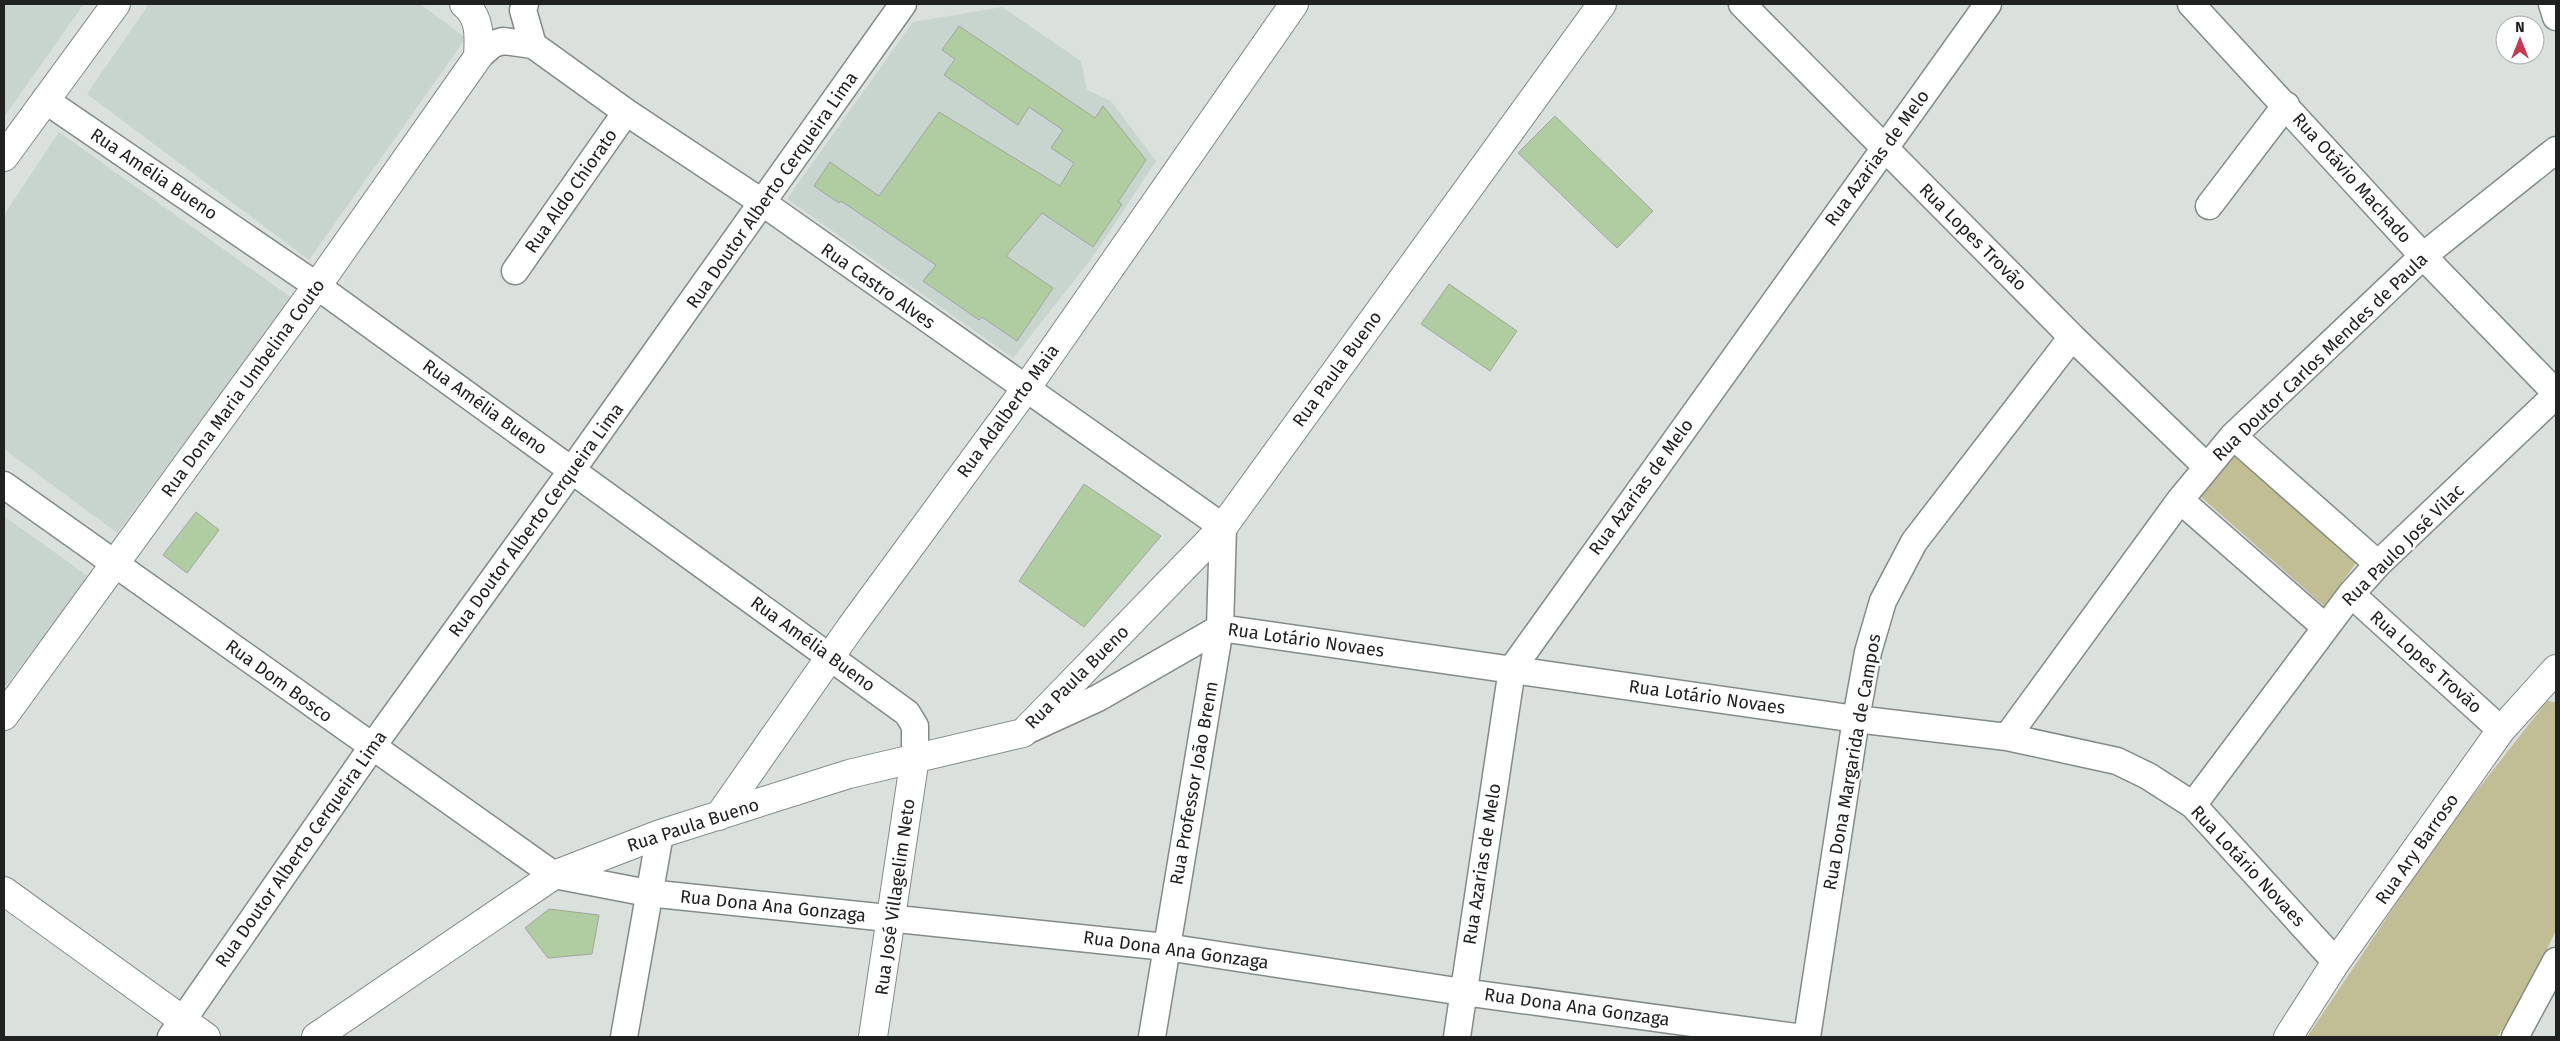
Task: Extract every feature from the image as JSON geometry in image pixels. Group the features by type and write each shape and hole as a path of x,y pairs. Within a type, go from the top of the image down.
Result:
{"main road":[{"path":"4,157 116,4"},
{"path":"464,4 472,10 477,24 478,57"},
{"name":"Rua Adalberto Maia","path":"719,816 831,656 1025,390 1294,4"},
{"name":"Rua Paula Bueno","path":"316,1037 554,875 660,834 849,774 1023,733 1223,528 1602,4"},
{"name":"Rua Dona Maria Umbelina Couto","path":"4,716 317,286 478,57"},
{"name":"Rua Ary Barroso","path":"2288,1037 2336,962 2501,730 2553,676"},
{"name":"Rua José Villagelim Neto","path":"873,1037 915,757"},
{"path":"4,891 177,1028 206,1037"}],"street":[{"path":"525,4 524,10 533,45"},
{"name":"Rua Doutor Alberto Cerqueira Lima","path":"177,1028 372,747 904,4"},
{"name":"Rua Lopes Trovão","path":"1742,4 2072,337 2207,467"},
{"name":"Rua Azarias de Melo","path":"1457,1037 1512,669 1988,4"},
{"name":"Rua Otávio Machado","path":"2192,4 2423,256 2556,394"},
{"path":"2552,4 2556,17"},
{"name":"Rua Castro Alves","path":"478,57 493,44 502,41 533,45 626,112 763,203 1025,390 1223,528"},
{"name":"Rua Amélia Bueno","path":"45,100 317,286 831,656 907,713 915,726 915,757"},
{"path":"2209,206 2286,105"},
{"name":"Rua Aldo Chiorato","path":"515,271 626,112"},
{"name":"Rua Doutor Carlos Mendes de Paula","path":"2007,737 2180,500 2233,436 2423,256 2556,150"},
{"name":"Rua Dona Margarida de Campos","path":"1808,1037 1856,719 1868,652 1883,601 1914,542 2072,337"},
{"name":"Rua Paulo José Vilac","path":"2193,805 2325,626 2351,594 2378,564 2556,394"},
{"path":"2233,436 2378,564"},
{"name":"Rua Dom Bosco","path":"4,485 554,875"},
{"path":"2180,500 2325,626"},
{"name":"Rua Professor João Brenn","path":"1152,1037 1220,628 1223,528"},
{"name":"Rua Lopes Trovão","path":"2351,594 2501,730"},
{"name":"Rua Lotário Novaes","path":"1023,733 1098,698 1220,628 1856,719 2007,737 2117,761 2148,776 2193,805 2336,962"},
{"path":"624,1037 660,834"},
{"name":"Rua Dona Ana Gonzaga","path":"554,875 648,894 1166,947 1463,992 1796,1037"},
{"path":"2515,1037 2556,962"}],"shaded area":[{"path":"4,4 84,4 4,117"},
{"path":"149,4 420,4 466,38 309,260 87,94"},
{"path":"1002,7 1081,61 1087,90 1111,101 1156,161 1092,258 1013,358 787,199 913,22"},
{"path":"59,132 292,298 117,533 4,449 4,215"},
{"path":"2233,455 2357,562 2324,606 2201,497"},
{"path":"4,516 89,577 4,688"},
{"path":"2547,701 2556,702 2556,930 2529,988 2497,1037 2307,1037 2440,838"}],"building":[{"path":"959,26 1095,118 1103,106 1146,160 1118,202 1122,204 1093,247 1042,213 1006,256 1053,288 1017,341 982,317 979,320 923,281 936,265 841,201 839,203 814,186 830,162 879,196 939,112 1060,186 1074,163 1051,148 1063,130 1029,107 1018,125 944,75 955,59 942,50"},
{"path":"1555,116 1653,211 1617,248 1518,153"},
{"path":"1449,284 1517,331 1490,371 1421,324"},
{"path":"1084,484 1161,536 1084,627 1019,581"},
{"path":"196,512 219,530 187,573 163,555"},
{"path":"549,909 599,915 592,954 548,958 525,928"}]}
